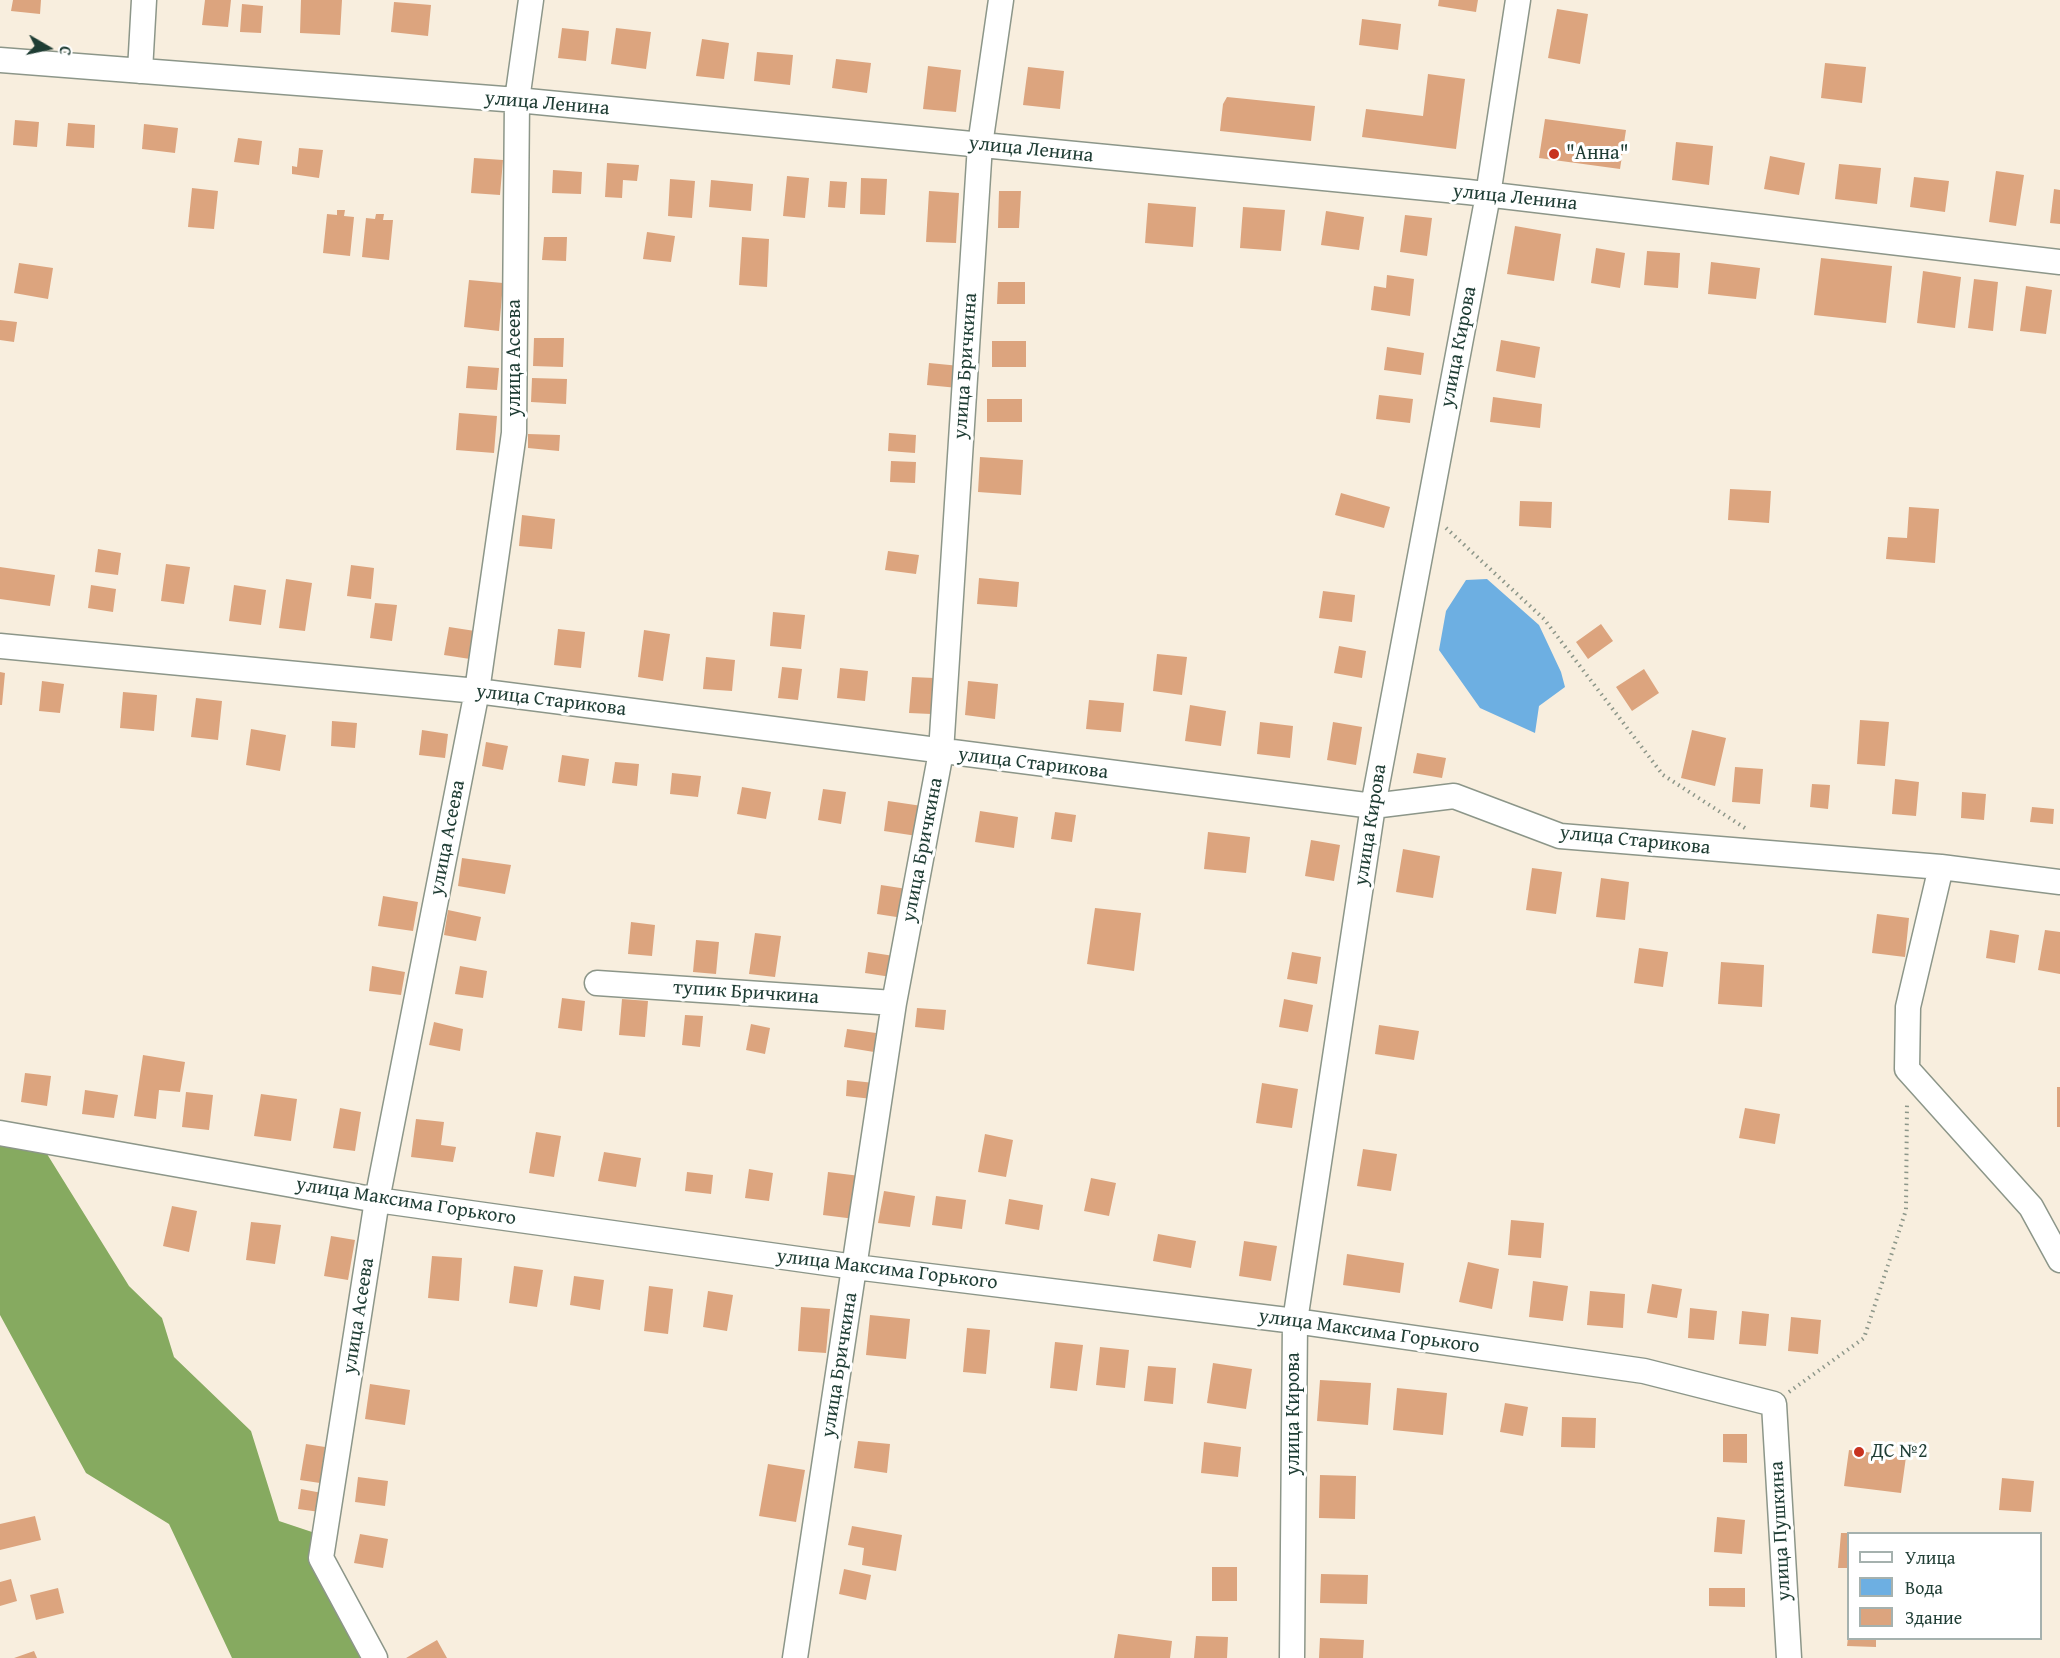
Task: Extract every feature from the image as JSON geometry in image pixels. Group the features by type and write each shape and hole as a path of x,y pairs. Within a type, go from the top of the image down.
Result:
{"street":[{"path":"140,71 144,0"},
{"name":"улица Асеева","path":"375,1658 321,1558 377,1200 477,691 514,433 517,100 531,0"},
{"name":"улица Бричкина","path":"795,1658 894,1003 941,752 980,145 1001,0"},
{"name":"улица Кирова","path":"1292,1658 1295,1321 1373,806 1488,195 1518,0"},
{"name":"улица Ленина","path":"0,60 517,100 980,145 1488,195 2060,262"},
{"name":"улица Старикова","path":"0,646 477,691 1373,806 1454,796 1560,836 1941,867 2060,882"},
{"path":"1941,867 1908,1007 1907,1069 2031,1207 2060,1260"},
{"name":"тупик Бричкина","path":"597,983 894,1003"},
{"name":"улица Максима Горького","path":"0,1133 377,1200 855,1267 1295,1321 1644,1371 1774,1404"},
{"name":"улица Пушкина","path":"1774,1404 1788,1658"}],"path":[{"path":"1427,515 1453,532 1544,619 1663,775 1750,831"},
{"path":"1774,1404 1864,1338 1906,1210 1907,1069"}],"green space":[{"path":"0,1143 47,1154 129,1286 162,1318 174,1357 251,1431 279,1521 312,1532 328,1595 366,1658 232,1658 169,1524 86,1473 0,1315"}],"water":[{"path":"1487,579 1539,625 1561,672 1565,687 1539,706 1535,733 1480,708 1439,650 1446,611 1466,580"}],"building":[{"path":"13,0 41,0 40,14 11,11"},
{"path":"205,0 231,0 228,27 202,25"},
{"path":"301,0 342,0 340,35 300,33"},
{"path":"1439,0 1478,0 1476,12 1438,6"},
{"path":"394,2 431,5 428,36 391,32"},
{"path":"242,4 263,6 261,33 240,32"},
{"path":"1557,9 1588,14 1580,64 1548,58"},
{"path":"1362,19 1401,24 1398,50 1359,45"},
{"path":"562,28 589,31 586,61 558,58"},
{"path":"616,28 651,32 646,69 611,64"},
{"path":"702,39 729,43 724,79 696,76"},
{"path":"757,52 793,55 790,85 754,81"},
{"path":"836,59 871,63 867,93 832,88"},
{"path":"1825,63 1866,67 1862,103 1821,98"},
{"path":"928,66 961,70 956,112 923,109"},
{"path":"1028,67 1064,71 1060,109 1023,105"},
{"path":"1428,74 1465,79 1456,149 1362,137 1366,109 1423,116"},
{"path":"1227,97 1315,106 1311,141 1220,131 1223,104"},
{"path":"1545,119 1626,130 1620,169 1539,158"},
{"path":"15,120 39,122 37,147 13,145"},
{"path":"68,123 95,125 94,148 66,146"},
{"path":"144,124 178,128 175,153 142,149"},
{"path":"238,138 262,141 259,165 234,162"},
{"path":"1676,142 1713,146 1709,185 1672,180"},
{"path":"299,148 323,150 319,178 292,174 292,166 297,167"},
{"path":"1770,156 1805,163 1799,195 1764,189"},
{"path":"474,158 503,160 500,195 471,193"},
{"path":"607,163 639,165 637,181 623,180 622,198 605,197"},
{"path":"1839,164 1881,168 1877,204 1835,199"},
{"path":"553,170 582,172 581,194 552,193"},
{"path":"1996,171 2024,175 2016,226 1989,222"},
{"path":"787,176 809,178 805,218 783,216"},
{"path":"1914,177 1949,181 1945,212 1910,207"},
{"path":"861,178 887,179 885,215 860,214"},
{"path":"670,179 695,181 692,218 668,216"},
{"path":"711,180 753,184 751,211 709,207"},
{"path":"830,181 847,182 845,208 828,207"},
{"path":"192,188 218,191 214,229 188,227"},
{"path":"2054,189 2060,190 2060,224 2050,223"},
{"path":"929,191 959,193 956,243 926,242"},
{"path":"999,191 1021,191 1019,228 998,228"},
{"path":"1148,203 1196,207 1193,247 1145,243"},
{"path":"1243,207 1285,210 1281,251 1240,248"},
{"path":"337,210 345,210 344,216 354,217 350,256 323,253 327,214 337,215"},
{"path":"1326,211 1364,217 1359,250 1321,245"},
{"path":"376,214 384,214 383,220 393,220 389,260 362,257 366,218 375,219"},
{"path":"1405,215 1432,218 1427,256 1400,252"},
{"path":"1515,226 1561,234 1554,281 1507,274"},
{"path":"647,232 675,236 671,262 643,259"},
{"path":"544,237 567,237 566,261 542,260"},
{"path":"742,237 769,239 767,287 739,285"},
{"path":"1596,248 1625,253 1620,288 1591,283"},
{"path":"1647,251 1680,253 1678,288 1644,285"},
{"path":"1821,258 1892,266 1886,323 1814,315"},
{"path":"1711,262 1760,268 1756,299 1708,294"},
{"path":"19,263 53,268 48,299 14,293"},
{"path":"1923,271 1961,277 1955,328 1917,323"},
{"path":"1387,275 1414,279 1410,316 1371,310 1374,286 1386,288"},
{"path":"1974,279 1998,282 1993,331 1968,328"},
{"path":"469,280 503,283 499,331 464,327"},
{"path":"998,282 1025,282 1025,304 997,304"},
{"path":"2026,286 2052,290 2046,334 2020,331"},
{"path":"0,320 17,322 14,342 0,340"},
{"path":"534,338 564,338 563,367 533,366"},
{"path":"1501,340 1540,347 1535,378 1496,371"},
{"path":"992,341 1026,341 1026,367 992,367"},
{"path":"1387,347 1424,353 1421,375 1384,370"},
{"path":"929,363 960,366 958,388 927,385"},
{"path":"468,366 499,368 497,390 466,388"},
{"path":"532,378 567,379 566,404 531,402"},
{"path":"1379,395 1413,399 1410,423 1376,419"},
{"path":"1493,397 1542,404 1540,428 1490,422"},
{"path":"987,399 1022,399 1022,422 987,422"},
{"path":"459,413 497,416 494,453 456,450"},
{"path":"889,433 916,435 915,453 888,451"},
{"path":"528,434 560,435 559,451 528,448"},
{"path":"980,457 1023,460 1021,495 978,492"},
{"path":"891,461 916,462 915,483 890,482"},
{"path":"1730,489 1771,491 1769,523 1728,520"},
{"path":"1341,493 1390,507 1384,528 1335,515"},
{"path":"1520,501 1552,502 1551,528 1519,526"},
{"path":"1909,507 1939,509 1935,563 1886,559 1888,537 1907,538"},
{"path":"522,515 555,519 552,549 519,546"},
{"path":"98,549 121,553 118,575 95,572"},
{"path":"888,551 919,555 916,574 885,570"},
{"path":"166,564 190,567 184,604 161,601"},
{"path":"351,565 374,568 371,599 347,596"},
{"path":"0,567 55,575 50,606 0,599"},
{"path":"979,578 1019,582 1017,607 977,604"},
{"path":"286,579 312,583 305,631 279,628"},
{"path":"91,585 116,589 113,612 88,608"},
{"path":"234,585 266,590 261,625 229,621"},
{"path":"1323,591 1355,595 1352,622 1319,618"},
{"path":"375,603 397,605 392,641 370,638"},
{"path":"773,612 805,615 801,649 770,646"},
{"path":"1601,624 1613,641 1588,659 1576,642"},
{"path":"449,627 475,631 470,659 444,655"},
{"path":"558,629 585,632 581,668 554,665"},
{"path":"644,630 670,634 663,681 638,677"},
{"path":"1339,646 1366,651 1362,678 1334,673"},
{"path":"1157,654 1187,657 1182,695 1153,691"},
{"path":"706,657 735,660 732,691 703,689"},
{"path":"782,667 802,669 798,700 778,698"},
{"path":"840,668 868,671 865,701 837,698"},
{"path":"1644,669 1659,693 1632,711 1616,687"},
{"path":"0,672 5,673 2,705 0,705"},
{"path":"912,677 934,678 931,714 909,713"},
{"path":"42,681 64,684 60,713 39,711"},
{"path":"968,681 998,684 995,719 965,715"},
{"path":"123,692 157,695 154,731 120,728"},
{"path":"196,698 222,701 218,740 191,737"},
{"path":"1089,700 1124,703 1121,732 1086,729"},
{"path":"1190,705 1226,711 1221,746 1185,741"},
{"path":"1860,720 1889,722 1885,766 1857,764"},
{"path":"332,721 357,723 355,748 331,746"},
{"path":"1260,722 1293,726 1290,758 1257,754"},
{"path":"1333,722 1362,727 1356,765 1327,760"},
{"path":"251,729 286,735 280,771 246,765"},
{"path":"422,730 448,734 445,758 419,755"},
{"path":"1692,730 1726,738 1715,786 1681,778"},
{"path":"486,742 508,746 503,770 482,766"},
{"path":"1417,753 1446,758 1442,778 1413,773"},
{"path":"562,755 589,759 585,786 558,782"},
{"path":"615,762 639,764 637,786 612,783"},
{"path":"1735,767 1763,769 1760,804 1732,802"},
{"path":"672,773 701,776 698,797 670,794"},
{"path":"1895,779 1919,782 1916,816 1892,814"},
{"path":"1812,784 1830,785 1828,809 1810,807"},
{"path":"742,787 771,792 766,819 737,814"},
{"path":"823,789 846,792 841,824 818,820"},
{"path":"1962,792 1986,794 1984,820 1961,818"},
{"path":"888,801 922,806 917,836 884,831"},
{"path":"2032,807 2054,809 2053,824 2030,822"},
{"path":"980,811 1018,817 1014,848 975,842"},
{"path":"1055,812 1076,815 1072,842 1051,839"},
{"path":"1208,832 1250,837 1246,873 1204,869"},
{"path":"1311,840 1340,845 1334,881 1305,876"},
{"path":"1403,849 1440,856 1433,898 1396,892"},
{"path":"462,858 511,865 505,894 458,886"},
{"path":"1532,868 1562,872 1556,914 1526,910"},
{"path":"1601,878 1629,882 1625,920 1596,917"},
{"path":"881,885 907,889 903,918 877,914"},
{"path":"383,896 418,902 413,931 378,926"},
{"path":"1095,908 1141,913 1134,971 1087,964"},
{"path":"448,910 481,917 476,941 444,935"},
{"path":"1877,914 1909,918 1905,957 1872,953"},
{"path":"631,922 655,925 652,956 628,954"},
{"path":"1990,930 2019,935 2015,963 1986,958"},
{"path":"2045,930 2060,932 2060,974 2038,970"},
{"path":"755,933 781,936 775,977 749,974"},
{"path":"696,940 719,942 716,974 693,972"},
{"path":"1639,948 1668,952 1663,987 1634,983"},
{"path":"868,952 894,956 891,977 865,973"},
{"path":"1292,952 1321,957 1317,984 1287,979"},
{"path":"1721,962 1764,965 1762,1007 1718,1004"},
{"path":"372,966 405,972 401,995 369,991"},
{"path":"460,966 487,971 483,998 455,994"},
{"path":"562,998 585,1001 582,1031 558,1028"},
{"path":"622,999 648,1001 645,1037 619,1035"},
{"path":"1284,999 1313,1005 1308,1032 1279,1027"},
{"path":"917,1008 946,1010 944,1030 915,1027"},
{"path":"685,1015 703,1016 700,1047 682,1045"},
{"path":"434,1022 463,1029 460,1051 429,1045"},
{"path":"751,1024 770,1028 765,1054 746,1050"},
{"path":"1379,1025 1419,1031 1414,1060 1375,1054"},
{"path":"847,1029 876,1033 874,1052 844,1047"},
{"path":"143,1055 185,1062 180,1092 159,1090 156,1119 134,1116"},
{"path":"25,1073 51,1076 47,1106 21,1102"},
{"path":"847,1080 874,1083 872,1099 846,1096"},
{"path":"1262,1083 1298,1089 1292,1128 1256,1123"},
{"path":"2057,1087 2060,1087 2060,1127 2057,1127"},
{"path":"85,1090 118,1095 114,1118 82,1114"},
{"path":"186,1092 213,1095 209,1130 182,1127"},
{"path":"261,1094 297,1099 291,1141 254,1136"},
{"path":"340,1108 361,1112 355,1151 333,1148"},
{"path":"1745,1108 1780,1114 1775,1144 1739,1138"},
{"path":"416,1119 444,1122 441,1145 456,1147 453,1162 411,1157"},
{"path":"536,1132 561,1136 554,1177 529,1173"},
{"path":"985,1134 1013,1140 1006,1177 978,1172"},
{"path":"1363,1149 1397,1154 1391,1191 1357,1186"},
{"path":"604,1152 641,1158 636,1187 598,1181"},
{"path":"749,1169 773,1173 769,1201 745,1198"},
{"path":"687,1172 713,1175 711,1194 685,1191"},
{"path":"828,1172 860,1176 855,1219 823,1215"},
{"path":"1091,1178 1116,1183 1109,1216 1084,1211"},
{"path":"884,1191 915,1196 910,1227 878,1223"},
{"path":"936,1196 966,1200 962,1229 932,1225"},
{"path":"1009,1199 1043,1205 1039,1230 1005,1224"},
{"path":"172,1206 197,1211 189,1252 163,1246"},
{"path":"1511,1220 1544,1223 1541,1258 1508,1255"},
{"path":"251,1222 281,1225 275,1264 246,1260"},
{"path":"1158,1234 1196,1241 1191,1268 1153,1261"},
{"path":"331,1236 355,1240 348,1280 324,1276"},
{"path":"1244,1241 1277,1246 1271,1281 1239,1276"},
{"path":"1347,1254 1404,1263 1400,1293 1343,1285"},
{"path":"432,1256 462,1258 459,1301 428,1298"},
{"path":"1468,1262 1499,1269 1492,1309 1459,1302"},
{"path":"514,1266 543,1270 537,1307 509,1303"},
{"path":"574,1276 604,1280 600,1310 570,1305"},
{"path":"1533,1281 1568,1286 1563,1321 1529,1317"},
{"path":"1652,1284 1682,1289 1677,1318 1647,1313"},
{"path":"649,1286 673,1289 668,1334 644,1331"},
{"path":"708,1291 733,1295 727,1331 703,1327"},
{"path":"1590,1291 1625,1294 1623,1328 1587,1325"},
{"path":"801,1307 830,1309 826,1353 798,1351"},
{"path":"1690,1308 1717,1311 1714,1340 1688,1338"},
{"path":"1742,1311 1769,1314 1766,1346 1739,1344"},
{"path":"870,1315 910,1319 906,1359 866,1355"},
{"path":"1791,1317 1821,1320 1818,1354 1788,1351"},
{"path":"967,1328 990,1330 986,1374 963,1372"},
{"path":"1055,1342 1083,1345 1077,1391 1050,1388"},
{"path":"1100,1347 1129,1350 1125,1388 1096,1385"},
{"path":"1213,1363 1252,1369 1246,1409 1207,1403"},
{"path":"1148,1366 1176,1368 1173,1404 1144,1401"},
{"path":"1320,1380 1371,1383 1368,1425 1317,1421"},
{"path":"370,1384 410,1390 405,1425 365,1419"},
{"path":"1397,1388 1447,1393 1443,1435 1393,1430"},
{"path":"1505,1403 1528,1407 1523,1436 1500,1432"},
{"path":"1562,1417 1596,1418 1595,1448 1561,1447"},
{"path":"1723,1434 1747,1434 1747,1463 1723,1462"},
{"path":"858,1441 890,1444 887,1473 854,1468"},
{"path":"1204,1442 1241,1447 1238,1477 1201,1473"},
{"path":"306,1444 325,1447 320,1483 300,1480"},
{"path":"1849,1450 1906,1457 1901,1493 1844,1486"},
{"path":"768,1464 805,1470 796,1522 759,1516"},
{"path":"1320,1475 1356,1476 1355,1519 1319,1518"},
{"path":"358,1477 388,1481 385,1506 355,1502"},
{"path":"2002,1478 2034,1481 2031,1512 1999,1510"},
{"path":"301,1489 322,1493 320,1512 298,1509"},
{"path":"35,1516 41,1540 0,1550 0,1524"},
{"path":"1717,1517 1745,1520 1742,1554 1714,1552"},
{"path":"852,1526 902,1535 896,1571 862,1565 864,1548 848,1545"},
{"path":"1841,1533 1847,1533 1847,1568 1838,1568"},
{"path":"360,1534 388,1539 383,1568 354,1563"},
{"path":"1212,1567 1237,1567 1237,1601 1212,1601"},
{"path":"844,1569 871,1575 866,1600 839,1594"},
{"path":"1321,1574 1368,1575 1367,1604 1320,1603"},
{"path":"11,1579 17,1601 0,1606 0,1582"},
{"path":"58,1588 64,1613 36,1620 30,1595"},
{"path":"1709,1588 1745,1588 1745,1607 1709,1606"},
{"path":"1118,1634 1172,1641 1170,1658 1114,1658"},
{"path":"1196,1636 1228,1637 1227,1658 1194,1658"},
{"path":"1320,1638 1364,1640 1363,1658 1319,1658"},
{"path":"437,1640 447,1658 406,1658"},
{"path":"1848,1640 1876,1640 1876,1647 1847,1646"},
{"path":"34,1651 37,1658 14,1658"}],"place":[{"name":"\"Анна\"","path":"1554,154"},
{"name":"ДС №2","path":"1859,1452"}]}
